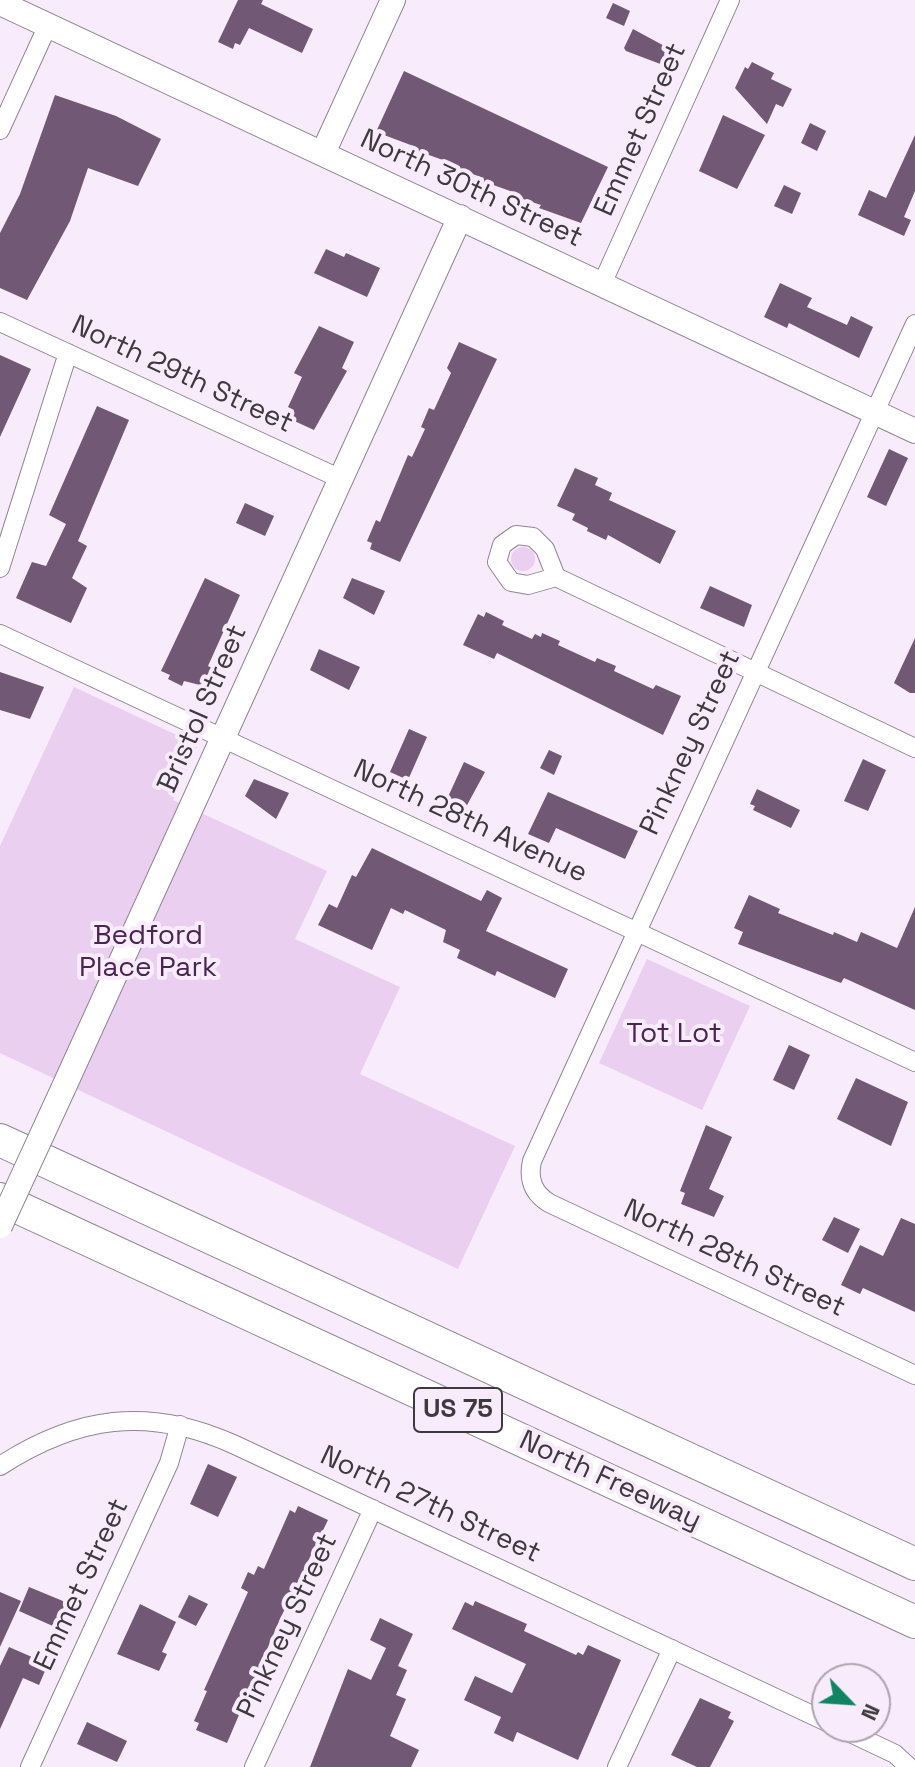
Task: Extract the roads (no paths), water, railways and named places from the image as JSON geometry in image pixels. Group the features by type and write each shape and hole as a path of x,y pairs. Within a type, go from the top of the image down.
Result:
{"highway":[{"name":"North Freeway","path":"0,1140 915,1564"},
{"name":"North Freeway","path":"0,1199 915,1622"}],"street":[{"path":"323,153 393,0"},
{"name":"Emmet Street","path":"602,284 730,0"},
{"name":"North 30th Street","path":"0,3 915,431"},
{"path":"0,130 48,25"},
{"name":"Bristol Street","path":"0,1226 460,217"},
{"name":"North 29th Street","path":"0,322 341,479"},
{"name":"Pinkney Street","path":"533,1188 532,1161 915,324"},
{"path":"0,568 68,353"},
{"path":"556,577 915,748"},
{"name":"North 28th Avenue","path":"0,634 915,1062"},
{"name":"North 28th Street","path":"533,1188 549,1203 915,1375"},
{"name":"North 27th Street","path":"0,1466 41,1443 88,1425 139,1420 180,1425 233,1444 811,1714"},
{"name":"Emmet Street","path":"30,1767 169,1463 180,1425"},
{"name":"Pinkney Street","path":"254,1767 373,1509"},
{"path":"617,1767 672,1649"},
{"path":"872,1743 895,1754 909,1767"}],"park label":[{"name":"Bedford Place Park","path":"148,952"},
{"name":"Tot Lot","path":"674,1034"}]}
